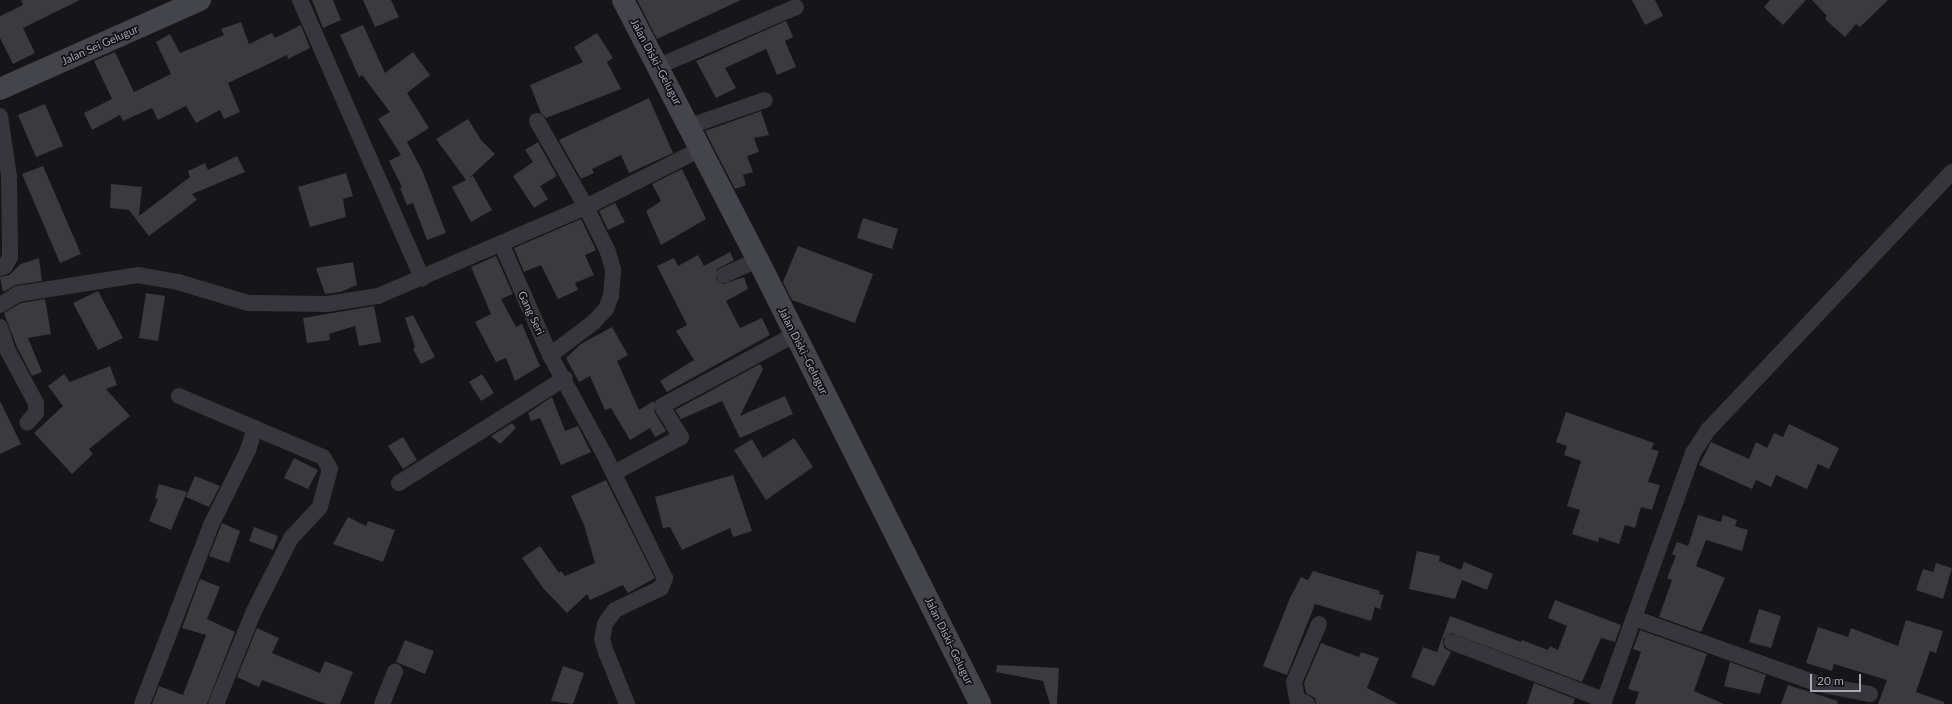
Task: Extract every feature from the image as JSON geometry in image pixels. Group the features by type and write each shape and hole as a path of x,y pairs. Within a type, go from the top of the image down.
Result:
{"main road":[{"name":"Jalan Sei Gelugur","path":"0,89 200,0"},
{"name":"Jalan Diski–Gelugur","path":"623,0 659,66 758,260 794,335 980,704"}],"street":[{"path":"300,0 422,278"},
{"path":"659,66 796,6"},
{"path":"690,126 765,100"},
{"path":"0,116 9,176 10,257 5,266 0,268"},
{"path":"537,121 586,208 611,264 611,296 606,309 594,322 550,355"},
{"path":"0,305 18,294 138,274 178,282 248,303 295,305 327,304 378,296 586,208 701,149"},
{"path":"1452,642 1603,702 1693,453 1708,430 1952,172"},
{"name":"Gang Seri","path":"501,244 550,355 565,378 665,578 661,588 615,610 605,624 602,638 606,652 627,704"},
{"path":"724,275 758,260"},
{"path":"0,327 8,351 36,403 36,412 27,423"},
{"path":"614,474 681,437 662,406 794,335"},
{"path":"400,483 565,378"},
{"path":"179,396 323,457 330,469 320,507 291,538 254,611 216,704"},
{"path":"142,704 211,525 248,450 255,428"},
{"path":"1634,618 1818,684 1870,694"},
{"path":"1307,704 1297,699 1294,682 1319,624"},
{"path":"382,704 395,672"}],"building":[{"path":"21,0 80,0 23,28 35,53 13,64 0,38 0,16 23,5"},
{"path":"312,0 333,0 341,20 323,28"},
{"path":"363,0 391,0 399,17 375,27"},
{"path":"637,0 741,0 657,39"},
{"path":"1632,0 1655,0 1663,16 1645,25"},
{"path":"1770,0 1806,0 1783,25 1764,7"},
{"path":"1812,0 1888,0 1860,27 1856,24 1845,37 1825,19 1827,16"},
{"path":"786,21 793,37 785,41 796,67 777,75 766,49 725,68 736,88 716,98 696,61"},
{"path":"241,22 249,44 272,33 275,38 301,25 310,48 288,59 287,55 228,83 240,112 224,119 220,110 196,123 186,106 158,120 152,108 123,121 120,115 92,130 84,113 112,99 94,61 115,52 134,92 171,74 156,42 170,34 180,53 224,35 221,29"},
{"path":"363,25 385,73 413,52 430,75 407,93 429,128 407,142 422,170 446,233 427,240 413,203 407,205 400,188 402,187 389,161 401,155 378,119 390,112 362,75 359,77 340,35"},
{"path":"597,33 613,58 607,62 621,89 546,118 541,113 530,85 583,62 574,47"},
{"path":"649,98 673,153 629,173 621,155 592,169 594,173 581,179 559,140"},
{"path":"45,104 63,146 36,157 18,115"},
{"path":"761,111 769,135 754,138 759,152 747,156 753,172 743,175 746,185 735,189 705,131"},
{"path":"468,119 481,140 495,154 469,178 473,176 492,210 471,222 452,187 466,180 436,139"},
{"path":"538,142 557,176 540,186 548,199 534,208 513,176 533,162 525,150"},
{"path":"237,156 245,172 192,194 197,200 149,236 129,210 110,208 111,184 142,187 139,216 190,177 188,171 205,163 208,170"},
{"path":"43,166 81,254 60,263 22,174"},
{"path":"682,169 706,219 661,245 646,211 661,201 652,184"},
{"path":"346,173 353,196 343,199 346,217 310,227 298,187"},
{"path":"615,203 625,222 608,230 599,211"},
{"path":"863,218 898,229 892,249 857,238"},
{"path":"581,219 596,250 585,255 594,275 575,283 578,290 558,299 541,265 524,272 514,248"},
{"path":"798,246 873,274 855,323 792,300 783,282"},
{"path":"730,252 734,260 717,269 716,279 723,284 744,277 748,289 726,301 740,328 762,318 770,335 667,392 660,381 694,360 676,331 687,325 657,266 674,258 678,266 698,255 704,266"},
{"path":"496,256 513,294 501,299 516,327 522,324 540,366 515,381 506,358 496,362 475,322 491,314 471,267"},
{"path":"39,258 42,281 16,285 3,292 0,277 9,275 21,264"},
{"path":"353,262 357,285 340,292 325,294 316,268"},
{"path":"98,291 123,338 98,350 73,303"},
{"path":"146,293 165,296 158,341 139,338"},
{"path":"45,299 51,334 28,338 42,372 32,376 17,347 4,313 21,303"},
{"path":"374,306 381,342 359,346 355,326 329,334 330,340 307,343 303,318"},
{"path":"413,315 435,357 421,364 413,349 415,347 405,318"},
{"path":"612,327 628,355 617,361 639,410 654,401 654,411 666,431 655,437 650,428 630,440 611,408 605,410 590,376 579,382 566,358 581,344"},
{"path":"760,364 763,369 740,416 785,396 793,414 740,438 722,401 681,419 675,410"},
{"path":"110,366 117,385 106,389 130,416 89,449 93,454 72,474 34,433 63,406 48,386 64,374 70,382"},
{"path":"482,374 494,393 481,401 469,382"},
{"path":"552,397 565,431 578,426 591,452 561,465 540,418 531,421 528,413"},
{"path":"0,401 21,444 0,454"},
{"path":"1566,412 1654,443 1651,449 1659,451 1648,482 1660,485 1652,510 1641,507 1635,528 1625,525 1619,544 1599,537 1598,542 1572,534 1580,510 1567,506 1581,461 1564,455 1567,446 1556,442"},
{"path":"512,423 516,428 500,444 491,436"},
{"path":"1789,424 1839,448 1829,469 1818,464 1807,489 1776,475 1771,487 1756,480 1752,489 1699,465 1711,442 1749,459 1756,442 1767,448 1774,433 1783,437"},
{"path":"403,437 417,460 403,469 388,446"},
{"path":"794,438 813,467 766,500 734,450 752,439 763,458"},
{"path":"294,458 318,470 308,489 284,478"},
{"path":"733,475 752,531 733,537 730,528 682,550 670,527 663,528 655,497"},
{"path":"195,476 220,486 209,507 186,497"},
{"path":"606,480 655,578 628,593 623,585 590,600 587,594 567,613 543,588 522,558 540,546 559,573 561,571 565,576 595,563 584,525 571,496"},
{"path":"159,484 187,492 171,530 149,521 158,499 155,498"},
{"path":"1698,515 1721,522 1723,515 1737,520 1735,526 1748,530 1742,551 1706,540 1696,566 1725,578 1701,632 1659,617 1672,580 1667,578 1676,556 1672,554 1677,542 1688,546"},
{"path":"348,517 366,526 368,521 395,530 383,562 333,544"},
{"path":"222,523 240,531 229,563 209,556"},
{"path":"254,527 278,536 273,550 249,541"},
{"path":"1417,551 1440,556 1439,561 1461,570 1464,562 1493,574 1487,590 1462,580 1455,599 1409,589"},
{"path":"1936,563 1952,568 1943,599 1916,590 1923,569 1933,572"},
{"path":"1313,571 1380,591 1379,594 1384,595 1380,609 1375,607 1371,621 1315,604 1287,675 1263,666 1290,598 1301,577 1308,580"},
{"path":"200,579 220,587 207,619 235,632 207,704 152,704 159,686 183,695 206,635 182,628"},
{"path":"1555,600 1621,625 1615,642 1601,638 1582,682 1451,633 1443,639 1444,648 1451,652 1434,686 1411,677 1423,647 1437,652 1450,616 1521,642 1522,640 1548,650 1550,646 1558,650 1567,626 1548,618"},
{"path":"1759,609 1781,616 1771,648 1749,642"},
{"path":"1906,620 1943,631 1936,653 1930,651 1916,692 1944,702 1944,704 1878,704 1887,680 1834,664 1832,671 1806,663 1818,627 1848,637 1851,628 1898,646"},
{"path":"257,628 279,638 272,653 320,673 325,661 353,672 340,704 326,704 262,680 259,687 237,677"},
{"path":"1640,630 1707,654 1694,691 1724,704 1635,704 1639,692 1628,689 1641,652 1633,649"},
{"path":"405,640 434,651 425,674 396,662"},
{"path":"1321,643 1359,657 1361,652 1379,658 1367,688 1398,704 1316,704 1315,698 1306,693 1304,683"},
{"path":"1730,662 1766,675 1760,694 1724,686"},
{"path":"997,665 1059,668 1057,704 1050,704 1043,681 996,672"},
{"path":"563,666 584,673 573,704 551,701"},
{"path":"1534,683 1575,699 1573,704 1527,704"},
{"path":"1788,685 1838,701 1837,704 1781,704"}]}
